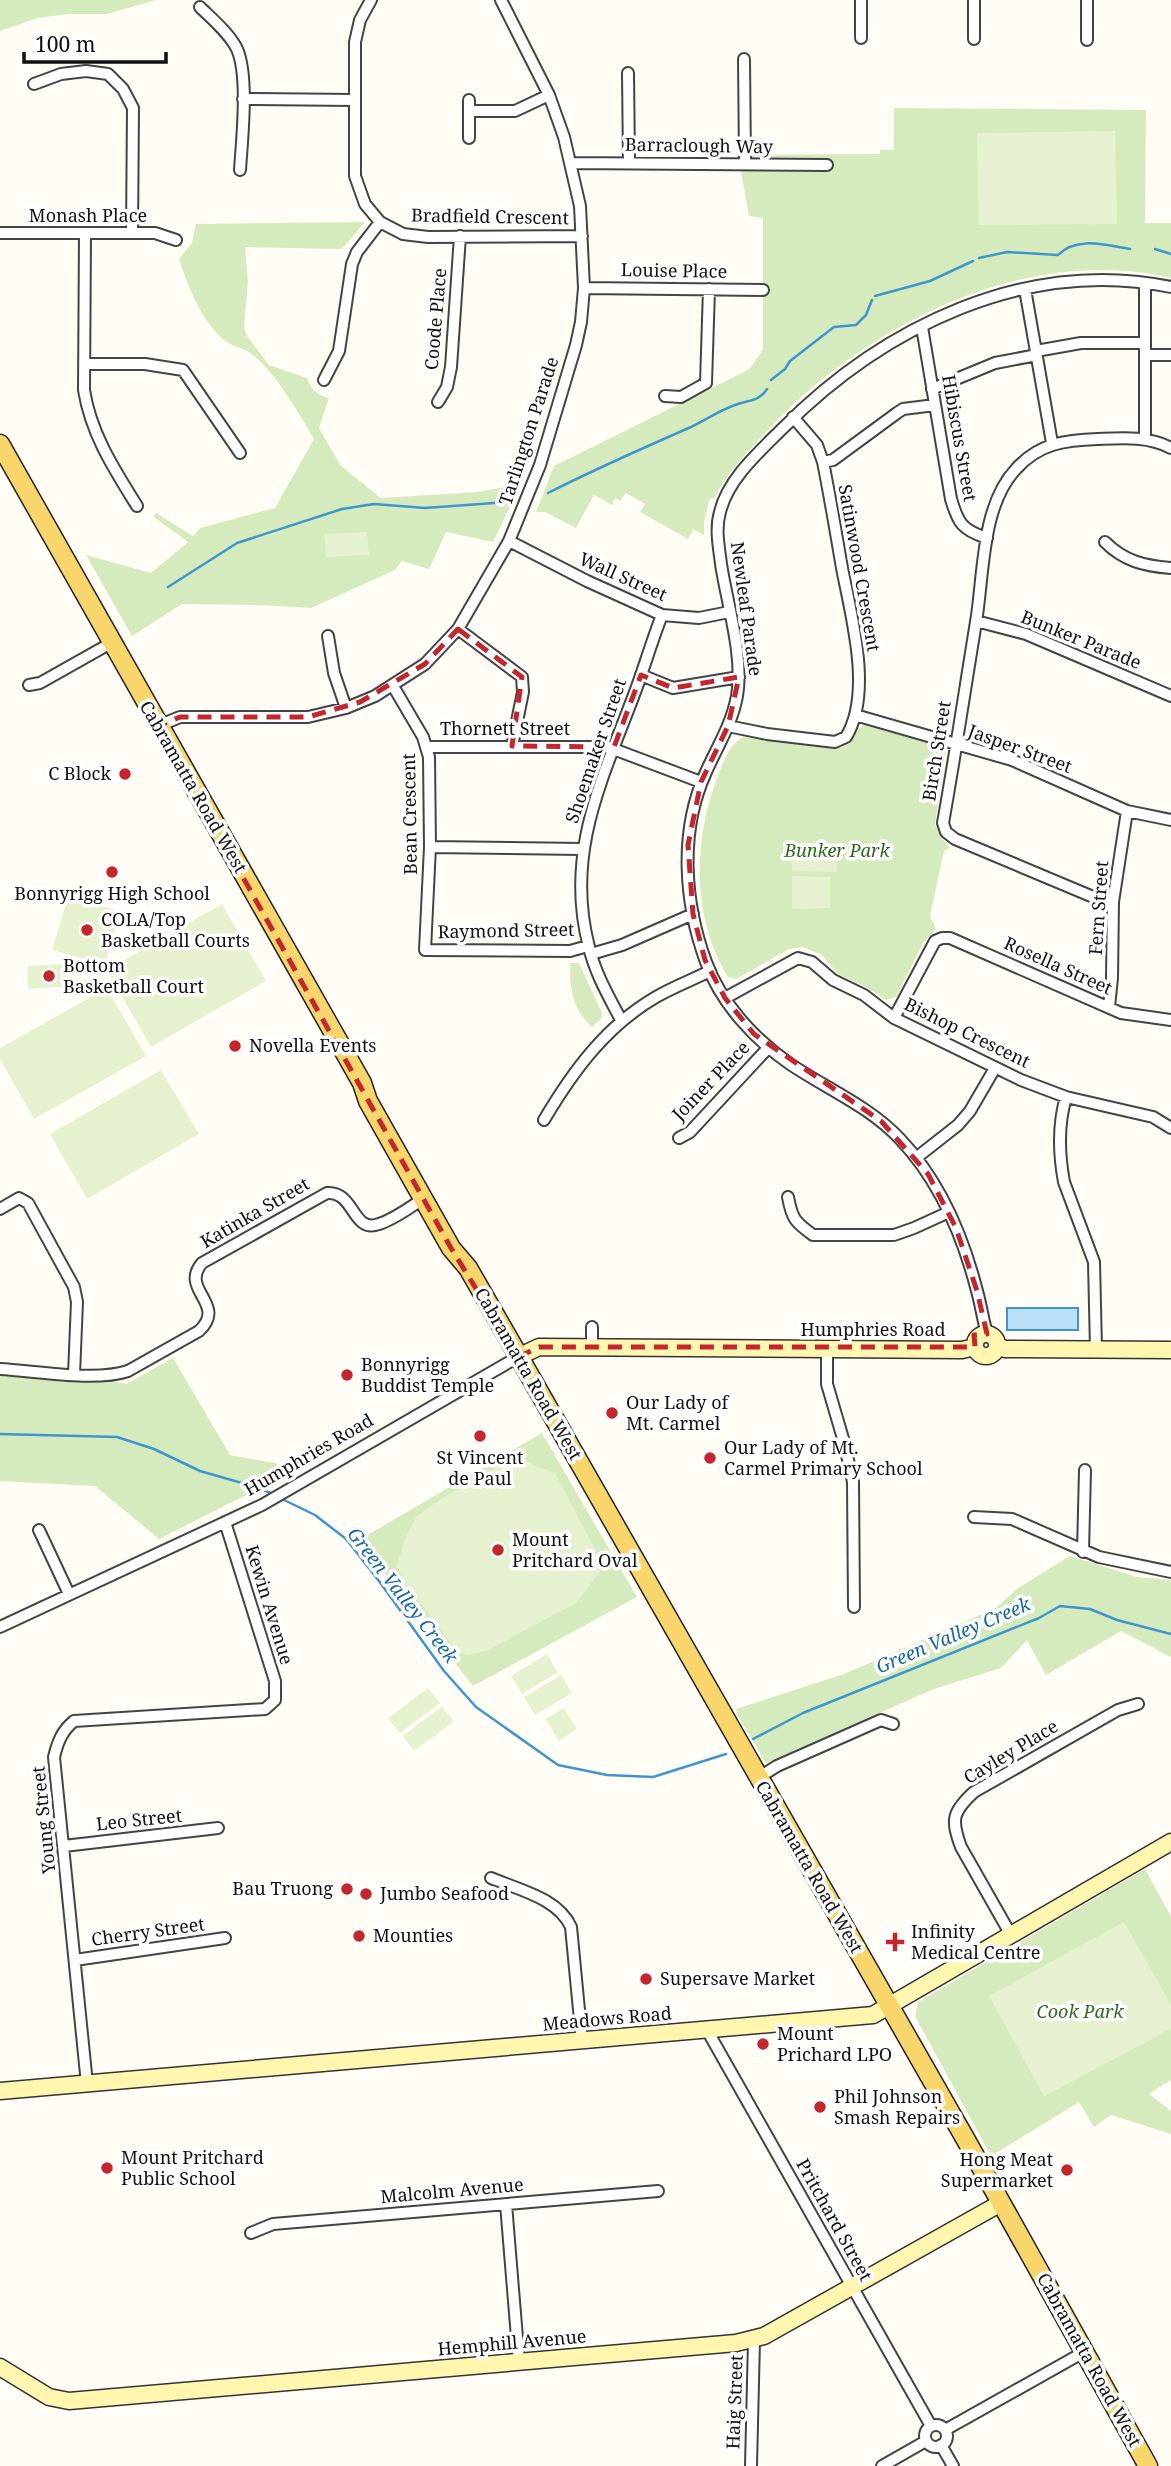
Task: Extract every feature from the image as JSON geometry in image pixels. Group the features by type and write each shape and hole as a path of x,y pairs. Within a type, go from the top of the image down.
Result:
{"main road":[{"path":"0,434 25,490"},
{"name":"Cabramatta Road West","path":"0,444 362,1083 368,1101 451,1248 468,1268"},
{"path":"0,463 25,490"},
{"name":"Cabramatta Road West","path":"362,1083 375,1097 460,1244 468,1268 518,1357 1148,2466"}],"street":[{"path":"324,380 339,351 352,264 357,252 380,222 365,204 355,176 355,42 360,20 371,0"},
{"name":"Tarlington Parade","path":"158,726 180,717 300,718 345,708 393,686 425,664 458,629 509,541 540,465 576,345 584,288 580,206 571,163 549,95 502,0"},
{"path":"861,0 861,38"},
{"path":"974,0 974,39"},
{"path":"1087,0 1087,40"},
{"path":"200,7 231,39 241,63 243,99 240,170"},
{"path":"744,59 745,163"},
{"path":"34,84 61,74 86,71 108,74 123,89 133,108 132,233"},
{"path":"628,73 629,162"},
{"path":"469,138 470,106 515,111 549,95"},
{"path":"243,99 354,100"},
{"name":"Barraclough Way","path":"571,163 827,165"},
{"name":"Bradfield Crescent","path":"380,222 403,234 582,236"},
{"name":"Monash Place","path":"0,233 155,233 176,240"},
{"path":"85,233 84,390 88,415 96,435 138,506"},
{"name":"Coode Place","path":"438,402 447,387 451,367 460,236"},
{"name":"Newleaf Parade","path":"992,1340 964,1247 935,1184 916,1158 881,1121 768,1048 724,998 710,971 693,914 688,879 688,845 701,782 736,705 739,677 718,528 722,506 729,489 793,417 858,364 902,335 978,301 1054,282 1125,279 1171,287"},
{"path":"1145,283 1145,439"},
{"name":"Louise Place","path":"584,288 763,289"},
{"path":"665,396 681,397 706,383 709,289"},
{"path":"1025,289 1052,443 1088,439 1145,439 1171,448"},
{"name":"Hibiscus Street","path":"922,327 951,499 957,519 969,532 987,538"},
{"path":"932,389 995,363 1081,343 1145,343"},
{"path":"1144,355 1171,355"},
{"path":"85,364 145,364 183,370 240,453"},
{"path":"823,462 833,460 897,412 935,405"},
{"name":"Satinwood Crescent","path":"793,417 817,445 823,462 856,642 858,677 855,715"},
{"name":"Birch Street","path":"1052,443 1016,467 998,497 987,538 943,823 946,832 955,839 1098,899 1113,902"},
{"name":"Wall Street","path":"509,541 662,615 699,618 729,612"},
{"path":"1105,542 1117,554 1136,563 1171,568"},
{"name":"Shoemaker Street","path":"621,1020 589,950 580,893 582,849 592,808 662,615"},
{"name":"Bunker Parade","path":"976,621 1026,635 1171,696"},
{"path":"458,629 522,677 523,692 512,746"},
{"path":"328,636 334,673 345,708"},
{"path":"29,685 40,683 111,643"},
{"path":"641,675 673,688 739,677"},
{"name":"Bean Crescent","path":"393,686 428,747 430,847 425,950"},
{"path":"728,726 740,730 835,742 846,737 855,715"},
{"name":"Jasper Street","path":"855,715 1025,765 1127,811 1171,820"},
{"name":"Thornett Street","path":"428,747 608,747 701,782"},
{"name":"Fern Street","path":"1109,1007 1113,902 1127,811"},
{"path":"430,847 582,849"},
{"name":"Raymond Street","path":"425,950 570,951 622,946 693,914"},
{"name":"Rosella Street","path":"894,1018 934,941 950,938 1109,1007 1136,1016 1171,1020"},
{"name":"Bishop Crescent","path":"724,998 798,958 812,962 833,980 864,995 894,1018 996,1068 1066,1097 1153,1117 1171,1128"},
{"path":"544,1120 569,1078 621,1020 659,995 710,971"},
{"name":"Joiner Place","path":"679,1138 690,1132 768,1048"},
{"path":"916,1158 958,1125 970,1111 996,1068"},
{"path":"1066,1097 1061,1120 1062,1170 1094,1262 1096,1349"},
{"name":"Katinka Street","path":"0,1369 116,1375 128,1371 207,1324 207,1304 195,1284 195,1275 202,1263 319,1196 333,1192 342,1196 359,1220 369,1225 380,1224 424,1199"},
{"path":"788,1197 791,1215 813,1235 894,1235 949,1212"},
{"path":"0,1209 19,1198 28,1203 74,1287 77,1302 74,1374"},
{"path":"592,1327 592,1348"},
{"path":"992,1340 1005,1349 1171,1350"},
{"name":"Humphries Road","path":"0,1627 262,1505 539,1347 975,1347 979,1354 986,1357 993,1354 992,1340"},
{"path":"827,1349 827,1384 853,1482 854,1607"},
{"path":"1083,1552 1085,1470"},
{"path":"974,1517 1012,1519 1099,1558 1171,1572"},
{"name":"Kewin Avenue","path":"225,1522 275,1681 275,1700"},
{"path":"39,1530 69,1594"},
{"name":"Young Street","path":"88,2084 54,1757 64,1729 74,1721 265,1709 275,1700"},
{"name":"Cayley Place","path":"1011,1935 961,1847 955,1831 954,1816 962,1802 974,1792 1118,1710 1138,1704"},
{"path":"758,1777 881,1720 893,1724"},
{"name":"Leo Street","path":"64,1846 218,1828"},
{"name":"Meadows Road","path":"0,2091 873,2015 1171,1842"},
{"path":"491,1878 554,1905 567,1918 571,1927 582,2041"},
{"name":"Cherry Street","path":"75,1960 225,1938"},
{"name":"Pritchard Street","path":"707,2031 931,2426"},
{"name":"Malcolm Avenue","path":"251,2233 273,2224 658,2191"},
{"name":"Hemphill Avenue","path":"0,2367 49,2397 69,2401 736,2343 754,2340 1001,2203"},
{"path":"506,2204 519,2362"},
{"name":"Haig Street","path":"751,2466 754,2340"},
{"path":"945,2430 1084,2353"},
{"path":"931,2426 940,2426 945,2430 947,2439 941,2445 931,2446 926,2441 925,2433 931,2426"},
{"path":"882,2466 926,2441"},
{"path":"941,2445 953,2466"}],"highlighted area":[{"path":"458,629 522,677 512,746 614,747 641,675 673,688 739,677 728,726 701,782 688,845 693,914 705,960 725,998 754,1034 881,1121 928,1174 956,1228 977,1291 987,1334 974,1335 975,1347 539,1347 518,1357 451,1248 158,726 180,717 308,717 360,702 425,664"}],"green space":[{"path":"0,0 156,0 107,14 68,14 38,18 0,31"},
{"path":"894,108 1146,110 1145,223 1171,223 1171,278 1116,270 1060,273 1004,284 950,302 898,328 850,359 805,394 766,432 731,472 714,499 710,498 704,535 693,529 688,539 640,512 645,504 626,493 620,501 615,498 612,505 594,495 576,528 545,512 536,512 554,466 750,369 763,349 763,218 749,216 738,155 880,154 880,150 894,150"},
{"path":"1115,131 1117,224 979,225 977,133"},
{"path":"365,222 342,249 245,247 248,282 244,327 247,336 269,365 307,378 315,391 329,398 319,428 341,466 381,498 478,492 521,484 493,542 446,532 429,569 402,561 395,570 311,608 182,604 132,636 86,555 151,573 188,542 154,517 156,513 193,536 200,528 275,508 314,439 271,373 250,353 224,340 202,313 179,259 192,243 196,224"},
{"path":"367,532 369,555 326,557 324,534"},
{"name":"Bunker Park","path":"864,725 940,746 946,753 935,824 940,836 950,848 944,851 930,916 936,929 923,943 896,997 886,1000 838,974 822,955 803,947 789,949 736,979 728,977 707,929 700,876 704,823 710,798 728,752 743,737 840,748 848,744"},
{"path":"791,843 837,843 837,872 792,871"},
{"path":"792,876 830,877 830,908 792,909"},
{"name":"COLA/Top Basketball Courts","path":"68,897 120,911 105,965 52,950"},
{"path":"222,904 266,981 151,1047 107,970"},
{"path":"570,963 579,963 602,1013 601,1019 592,1027 576,1006"},
{"name":"Bottom Basketball Court","path":"69,964 71,986 28,989 28,966"},
{"path":"107,988 146,1056 34,1119 0,1059 0,1048"},
{"path":"161,1070 199,1134 87,1199 50,1134"},
{"path":"173,1358 230,1455 276,1463 286,1475 159,1539 95,1486 0,1481 0,1375 126,1384"},
{"name":"Mount Pritchard Oval","path":"542,1433 637,1597 473,1686 359,1540"},
{"name":"Mount Pritchard Oval","path":"526,1462 555,1473 600,1559 601,1570 576,1603 486,1651 467,1655 458,1652 405,1582 397,1566 404,1541 416,1517 438,1501 497,1467"},
{"path":"1070,1556 1137,1577 1171,1580 1171,1657 1121,1631 1046,1675 1027,1640 1001,1668 934,1689 766,1763 738,1716 736,1709 844,1674 996,1608 1018,1588"},
{"path":"547,1654 558,1672 522,1694 511,1676"},
{"path":"561,1675 572,1693 535,1715 524,1697"},
{"path":"428,1688 440,1703 400,1733 388,1718"},
{"path":"442,1706 454,1722 414,1751 403,1736"},
{"path":"564,1708 577,1729 559,1741 545,1719"},
{"name":"Cook Park","path":"1145,1869 1171,1916 1171,2080 1149,2094 1171,2111 1171,2134 1111,2115 1094,2127 1079,2102 991,2156 915,2016 918,2002"},
{"path":"1124,1922 1171,2005 1171,2029 1044,2096 989,1996"}],"water":[{"path":"1007,1308 1078,1308 1078,1330 1007,1330"}],"waterway":[{"path":"979,258 1007,252 1058,255 1073,245 1092,243 1130,249"},
{"path":"1155,249 1171,254"},
{"path":"875,296 930,281 973,261"},
{"path":"771,380 785,369 790,361 834,327 856,325 866,315 872,300"},
{"path":"548,493 739,403 757,398 767,389"},
{"path":"168,587 237,543 342,509 374,504 425,508 508,502"},
{"name":"Green Valley Creek","path":"0,1434 117,1437 154,1449 200,1471 273,1494"},
{"name":"Green Valley Creek","path":"282,1499 315,1515 346,1539 444,1671 476,1707 558,1765 607,1775 653,1777 726,1754"},
{"name":"Green Valley Creek","path":"753,1739 803,1713 1039,1618 1060,1606 1090,1609 1117,1620 1171,1634"}],"place":[{"name":"C Block","path":"125,774"},
{"name":"Bonnyrigg High School","path":"112,872"},
{"name":"COLA/Top Basketball Courts","path":"87,930"},
{"name":"Bottom Basketball Court","path":"49,976"},
{"name":"Novella Events","path":"235,1046"},
{"name":"Bonnyrigg Buddist Temple","path":"347,1375"},
{"name":"Our Lady of Mt. Carmel","path":"612,1413"},
{"name":"St Vincent de Paul","path":"480,1436"},
{"name":"Our Lady of Mt. Carmel Primary School","path":"710,1458"},
{"name":"Mount Pritchard Oval","path":"498,1550"},
{"name":"Bau Truong","path":"347,1889"},
{"name":"Jumbo Seafood","path":"366,1894"},
{"name":"Mounties","path":"359,1936"},
{"name":"Infinity Medical Centre","path":"895,1942"},
{"name":"Supersave Market","path":"646,1979"},
{"name":"Mount Prichard LPO","path":"763,2044"},
{"name":"Phil Johnson Smash Repairs","path":"820,2107"},
{"name":"Mount Pritchard Public School","path":"107,2168"},
{"name":"Hong Meat Supermarket","path":"1067,2170"}]}
